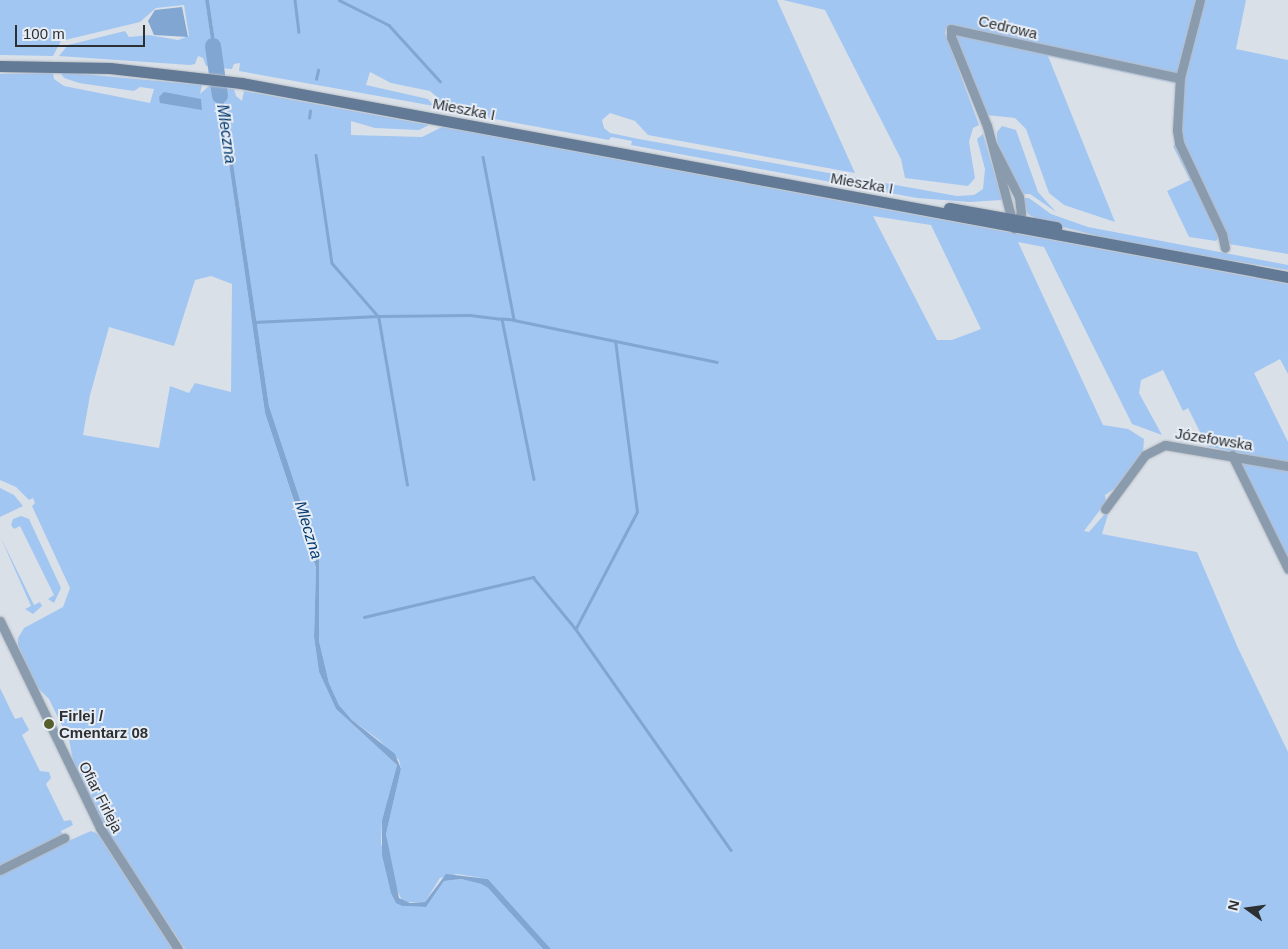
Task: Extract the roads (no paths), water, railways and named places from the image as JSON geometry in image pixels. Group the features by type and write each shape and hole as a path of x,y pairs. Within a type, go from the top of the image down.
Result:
{"street":[{"path":"1200,0 1180,78 1179,143 1222,234 1226,248"},
{"name":"Cedrowa","path":"1014,222 1019,198 993,146 951,37 951,30 1180,78"},
{"name":"Mieszka I","path":"0,67 110,68 241,83 905,206 1075,231 1115,245 1288,277"},
{"name":"Cedrowa","path":"993,146 1006,206 1014,222"},
{"name":"Mieszka I","path":"905,206 994,215 1014,222"},
{"path":"994,215 1006,206"},
{"name":"Józefowska","path":"1105,509 1145,456 1158,447 1171,445 1288,466"},
{"path":"1232,455 1288,568"},
{"name":"Ofiar Firleja","path":"0,621 97,822 178,949"},
{"path":"0,870 64,838"}],"water":[{"path":"205,0 209,0 219,68 215,67"},
{"path":"182,7 188,37 154,35 148,21 155,10"},
{"path":"218,87 222,88 269,406 319,557 319,641 329,683 339,705 352,720 395,754 401,769 386,834 399,898 410,903 425,902 446,874 488,879 551,949 543,949 488,888 481,884 461,879 444,881 426,907 402,906 396,903 391,893 382,855 382,820 397,765 336,709 319,672 314,637 316,568 265,413"},
{"path":"164,92 201,99 202,110 160,103 159,97"}],"waterway":[{"path":"295,0 299,32"},
{"path":"339,0 389,25 440,81"},
{"name":"Mleczna","path":"213,46 220,96"},
{"path":"316,79 318,70"},
{"path":"309,118 310,111"},
{"path":"316,155 332,263 378,316"},
{"path":"483,157 514,320 717,362"},
{"path":"407,485 378,316 470,315 502,319"},
{"path":"254,322 378,316"},
{"path":"514,320 502,319 534,479"},
{"path":"576,628 637,512 615,341"},
{"path":"364,617 533,577 575,628 731,850"}],"place":[{"name":"Firlej / Cmentarz 08","path":"49,724"}]}
